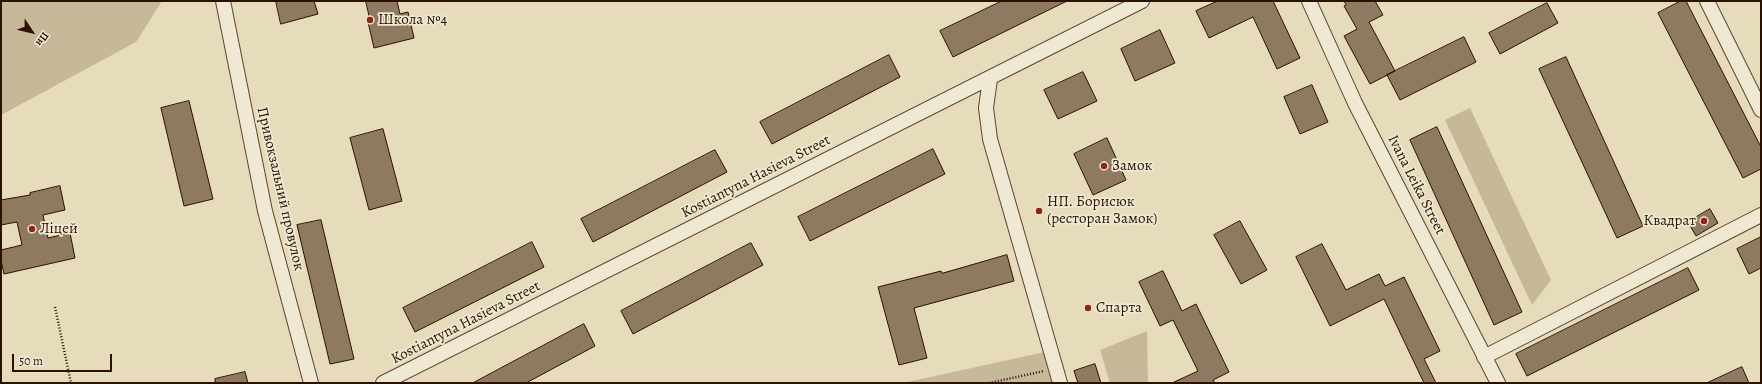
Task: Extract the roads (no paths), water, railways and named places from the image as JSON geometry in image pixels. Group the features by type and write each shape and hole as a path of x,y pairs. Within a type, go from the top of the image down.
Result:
{"street":[{"name":"Привокзальний провулок","path":"223,1 265,211 311,383"},
{"name":"Kostiantyna Hasieva Street","path":"384,383 990,79 1142,1"},
{"name":"Ivana Leika Street","path":"1309,1 1354,103 1498,383"},
{"path":"1707,1 1761,110"},
{"path":"990,79 986,108 990,139 1060,383"},
{"path":"1484,357 1761,215"}],"place":[{"name":"Школа №4","path":"370,20"},
{"name":"Замок","path":"1104,166"},
{"name":"НП. Борисюк (ресторан Замок)","path":"1039,211"},
{"name":"Квадрат","path":"1704,221"},
{"name":"Ліцей","path":"32,229"},
{"name":"Спарта","path":"1088,308"}]}
